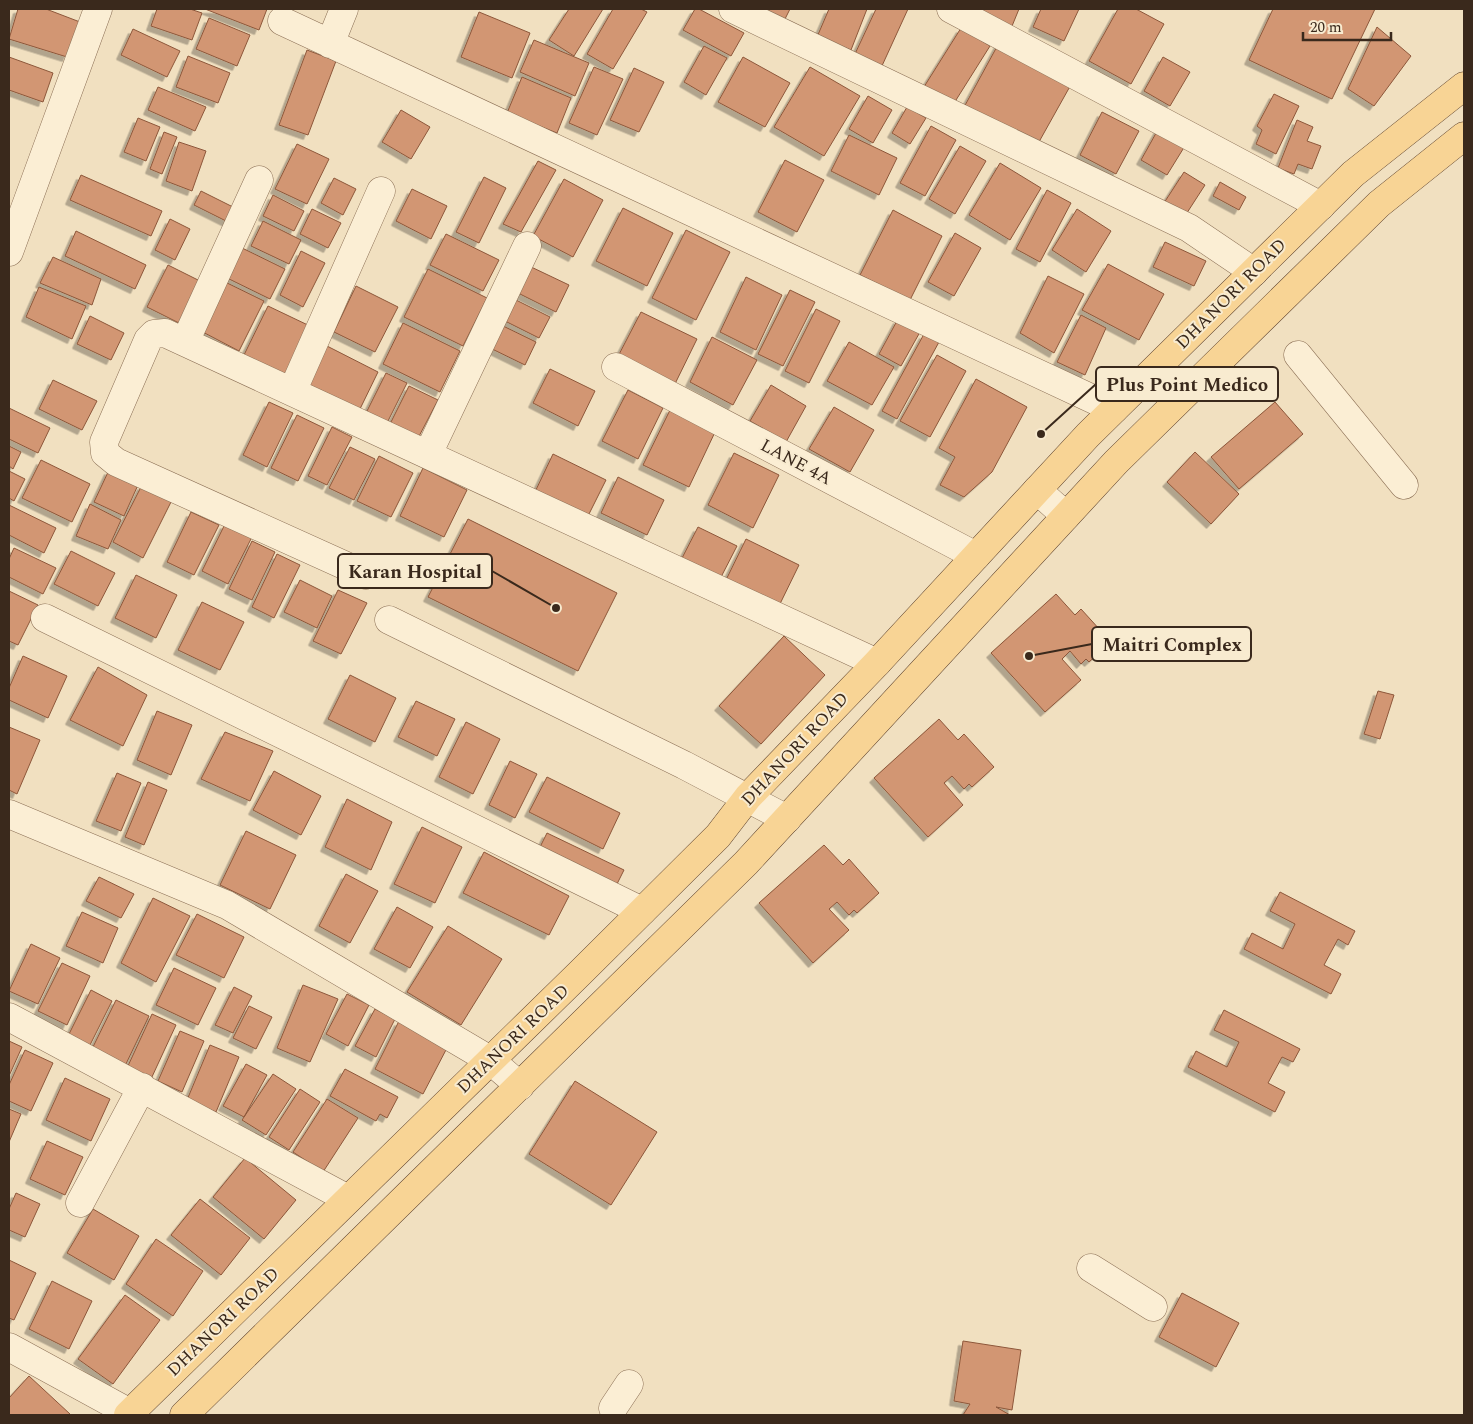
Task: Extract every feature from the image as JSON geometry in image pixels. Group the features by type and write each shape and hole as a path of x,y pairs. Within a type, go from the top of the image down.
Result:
{"main road":[{"name":"DHANORI ROAD","path":"129,1414 718,836 748,797 877,663 1114,409 1353,174 1464,86"},
{"path":"184,1415 746,863 1116,462 1380,204 1464,136"},
{"path":"1296,230 1322,260"},
{"path":"1168,357 1195,385"}],"street":[{"path":"9,252 98,9"},
{"path":"330,44 344,9"},
{"path":"732,9 1189,228 1254,272"},
{"path":"951,9 1321,206"},
{"path":"282,21 1114,409"},
{"path":"185,342 259,180"},
{"path":"292,392 381,192"},
{"path":"428,454 527,246"},
{"path":"366,575 116,462 105,453 104,442 148,340 154,334 164,333 185,342 877,663"},
{"path":"1298,355 1404,485"},
{"name":"LANE 4A","path":"616,368 976,556"},
{"path":"1037,490 1066,516"},
{"path":"45,618 642,910"},
{"path":"389,620 748,797 787,819"},
{"path":"9,814 227,905 490,1060 520,1086"},
{"path":"9,1017 348,1199"},
{"path":"80,1203 142,1088"},
{"path":"1091,1268 1142,1300"},
{"path":"9,1347 129,1414"},
{"path":"613,1408 629,1384"}],"building":[{"path":"18,9 46,9 80,22 67,57 9,39"},
{"path":"157,9 190,9 202,13 192,40 151,26"},
{"path":"205,9 267,9 259,30"},
{"path":"569,9 603,9 574,56 549,40"},
{"path":"613,9 641,9 647,12 613,69 587,54"},
{"path":"695,9 699,9 744,33 731,56 683,30"},
{"path":"763,9 790,9 785,19"},
{"path":"829,9 867,9 851,50 817,37"},
{"path":"876,9 908,9 881,68 854,56"},
{"path":"974,9 1019,9 1010,31"},
{"path":"1041,9 1079,9 1064,41 1033,27"},
{"path":"1118,9 1136,9 1164,24 1131,84 1089,61"},
{"path":"1273,9 1375,9 1332,99 1249,60"},
{"path":"479,12 530,33 512,78 461,57"},
{"path":"209,18 250,35 237,66 196,49"},
{"path":"1377,27 1411,56 1374,106 1348,89"},
{"path":"961,28 990,46 951,108 922,90"},
{"path":"133,29 180,51 167,77 121,55"},
{"path":"534,40 589,63 575,96 520,72"},
{"path":"1000,41 1073,81 1035,149 963,109"},
{"path":"704,46 727,58 706,95 684,82"},
{"path":"307,50 336,61 308,135 279,125"},
{"path":"188,56 230,73 218,103 176,87"},
{"path":"9,57 53,73 43,102 9,90"},
{"path":"743,57 790,83 765,127 718,102"},
{"path":"1163,57 1190,72 1170,106 1144,91"},
{"path":"594,67 623,79 597,135 569,123"},
{"path":"810,67 860,96 824,156 774,127"},
{"path":"634,68 664,82 639,132 610,120"},
{"path":"522,77 571,98 557,133 507,113"},
{"path":"158,87 206,107 195,131 148,110"},
{"path":"1274,94 1299,106 1276,154 1256,144 1262,130 1257,126"},
{"path":"868,96 892,110 873,143 849,129"},
{"path":"907,107 926,118 910,144 892,133"},
{"path":"401,110 430,127 411,159 382,142"},
{"path":"1102,112 1139,131 1116,174 1080,155"},
{"path":"138,118 160,127 146,161 124,152"},
{"path":"1297,120 1313,127 1307,141 1321,146 1312,169 1298,164 1294,174 1278,168"},
{"path":"931,126 956,140 925,196 900,183"},
{"path":"1160,126 1188,141 1167,175 1141,160"},
{"path":"164,132 177,137 162,174 150,169"},
{"path":"849,135 897,158 879,195 831,171"},
{"path":"179,142 206,151 192,191 166,181"},
{"path":"297,144 329,159 307,204 275,189"},
{"path":"960,146 986,161 955,214 929,199"},
{"path":"785,160 824,180 797,232 758,212"},
{"path":"538,161 556,170 521,232 503,224"},
{"path":"1000,163 1041,188 1010,240 969,215"},
{"path":"1184,172 1205,185 1183,219 1162,206"},
{"path":"81,175 162,211 151,236 70,200"},
{"path":"484,177 506,188 479,243 456,232"},
{"path":"334,178 356,189 343,215 321,203"},
{"path":"564,179 603,200 573,257 533,236"},
{"path":"1220,182 1246,197 1239,210 1213,196"},
{"path":"412,189 447,206 431,239 396,221"},
{"path":"1047,190 1071,203 1040,262 1016,249"},
{"path":"201,191 239,210 232,224 194,205"},
{"path":"273,195 304,211 294,231 263,216"},
{"path":"623,208 673,233 647,286 596,261"},
{"path":"312,209 341,223 328,248 300,234"},
{"path":"1077,209 1111,231 1086,272 1052,250"},
{"path":"893,210 942,236 910,300 860,275"},
{"path":"170,219 190,229 175,260 155,250"},
{"path":"263,221 301,240 289,264 251,246"},
{"path":"686,230 730,252 696,320 652,298"},
{"path":"76,231 146,265 135,289 65,256"},
{"path":"955,233 981,248 954,296 928,282"},
{"path":"446,234 499,260 483,291 430,265"},
{"path":"1165,242 1206,261 1194,286 1153,267"},
{"path":"240,247 285,269 270,299 225,277"},
{"path":"301,251 325,263 303,307 280,295"},
{"path":"53,257 101,279 92,305 40,283"},
{"path":"1108,264 1164,294 1139,340 1082,310"},
{"path":"168,265 204,283 183,325 147,307"},
{"path":"527,265 569,285 556,312 514,291"},
{"path":"428,269 487,298 463,346 404,317"},
{"path":"1048,276 1084,294 1054,353 1020,333"},
{"path":"746,277 782,295 756,350 720,332"},
{"path":"221,280 264,301 239,351 197,329"},
{"path":"356,286 398,307 375,352 334,332"},
{"path":"39,287 86,306 72,339 26,317"},
{"path":"790,290 815,302 783,366 758,354"},
{"path":"510,297 550,317 539,338 499,318"},
{"path":"268,306 312,327 287,379 243,357"},
{"path":"816,309 840,321 809,383 785,371"},
{"path":"641,312 697,339 671,392 614,364"},
{"path":"1081,315 1106,328 1085,375 1057,362"},
{"path":"90,316 124,333 111,360 77,344"},
{"path":"898,319 920,332 901,366 879,354"},
{"path":"403,323 460,351 440,392 383,364"},
{"path":"499,324 536,342 525,365 488,347"},
{"path":"924,334 939,342 897,419 882,411"},
{"path":"712,337 757,360 733,405 690,382"},
{"path":"849,342 894,367 872,405 827,381"},
{"path":"325,345 378,372 359,411 305,384"},
{"path":"937,355 966,371 930,437 900,421"},
{"path":"550,369 595,391 578,426 533,403"},
{"path":"386,373 407,383 385,427 364,417"},
{"path":"976,379 1027,407 992,472 964,497 940,485 955,457 939,448"},
{"path":"53,380 97,401 82,430 39,409"},
{"path":"771,385 806,406 786,442 750,421"},
{"path":"409,386 438,400 416,442 388,428"},
{"path":"628,390 663,408 638,459 602,441"},
{"path":"269,402 293,413 267,467 243,455"},
{"path":"1275,402 1303,434 1239,489 1211,457"},
{"path":"834,407 874,430 850,472 809,449"},
{"path":"9,408 50,428 38,453 9,439"},
{"path":"671,408 716,430 689,487 643,465"},
{"path":"297,415 324,428 298,481 271,468"},
{"path":"332,427 352,437 327,485 308,476"},
{"path":"9,446 21,452 13,469 9,466"},
{"path":"350,447 375,459 354,500 329,488"},
{"path":"1195,452 1239,494 1211,524 1167,482"},
{"path":"734,453 779,475 753,528 708,505"},
{"path":"553,454 606,480 586,520 534,494"},
{"path":"379,456 413,473 391,517 357,501"},
{"path":"41,460 90,484 72,522 22,498"},
{"path":"423,468 467,490 444,537 400,516"},
{"path":"109,470 138,485 124,516 94,502"},
{"path":"9,471 25,479 14,501 9,498"},
{"path":"618,477 664,500 647,535 601,513"},
{"path":"142,485 172,500 143,558 113,542"},
{"path":"90,504 121,520 108,549 76,536"},
{"path":"9,505 56,528 44,553 9,535"},
{"path":"191,512 219,525 194,575 167,562"},
{"path":"468,519 617,593 578,671 428,597"},
{"path":"225,524 252,537 228,584 202,571"},
{"path":"698,527 737,546 720,579 681,560"},
{"path":"746,539 799,565 777,610 724,584"},
{"path":"252,541 275,552 252,600 229,589"},
{"path":"14,548 56,568 43,594 9,577 9,559"},
{"path":"71,551 115,573 98,606 54,584"},
{"path":"277,554 300,565 274,618 252,607"},
{"path":"136,575 177,595 156,638 115,618"},
{"path":"300,580 332,596 317,628 284,612"},
{"path":"338,590 367,603 341,654 313,641"},
{"path":"9,591 38,605 18,645 9,641"},
{"path":"1056,594 1075,615 1081,609 1111,642 1089,662 1086,659 1081,664 1070,651 1062,659 1081,680 1045,712 991,653"},
{"path":"202,602 244,622 220,670 178,650"},
{"path":"784,636 825,675 761,744 719,706"},
{"path":"23,656 67,676 48,718 9,700 9,688"},
{"path":"98,667 147,695 123,746 70,720"},
{"path":"350,675 396,698 375,742 328,719"},
{"path":"1378,691 1394,695 1380,739 1364,734"},
{"path":"416,701 455,719 437,756 398,737"},
{"path":"157,711 192,725 171,775 137,760"},
{"path":"939,719 958,740 964,734 994,767 972,787 969,784 964,789 952,776 944,783 963,805 928,837 874,778"},
{"path":"466,722 500,739 473,794 439,777"},
{"path":"9,727 40,740 17,794 9,790"},
{"path":"225,732 273,751 250,801 201,779"},
{"path":"510,761 537,774 515,818 489,805"},
{"path":"274,771 321,796 301,835 253,810"},
{"path":"117,773 141,783 121,831 96,821"},
{"path":"547,777 620,813 603,849 529,812"},
{"path":"148,782 167,790 144,845 125,837"},
{"path":"347,799 392,822 371,870 325,847"},
{"path":"422,827 462,847 435,903 394,884"},
{"path":"246,831 296,855 270,909 220,885"},
{"path":"547,833 624,870 615,888 538,851"},
{"path":"824,845 843,865 849,859 879,893 857,913 854,910 849,915 837,902 829,909 849,930 813,963 759,903"},
{"path":"484,852 569,896 549,935 463,893"},
{"path":"346,874 378,891 350,943 319,926"},
{"path":"99,877 134,894 121,918 86,901"},
{"path":"1280,892 1355,931 1348,945 1338,939 1324,965 1341,974 1331,994 1244,949 1252,933 1283,949 1295,924 1270,911"},
{"path":"153,898 190,916 156,982 121,963"},
{"path":"397,907 433,927 410,968 374,949"},
{"path":"82,912 118,928 103,963 66,946"},
{"path":"197,914 244,937 224,978 176,955"},
{"path":"448,926 502,959 461,1025 407,992"},
{"path":"31,944 60,958 38,1004 9,991"},
{"path":"62,963 90,976 67,1025 38,1011"},
{"path":"174,968 216,988 198,1025 156,1005"},
{"path":"303,985 338,999 310,1062 277,1048"},
{"path":"234,987 252,996 233,1033 215,1025"},
{"path":"91,990 112,1001 88,1049 67,1038"},
{"path":"347,994 369,1005 348,1046 326,1034"},
{"path":"116,1000 149,1016 124,1068 91,1051"},
{"path":"249,1006 272,1017 256,1049 233,1038"},
{"path":"375,1009 395,1019 376,1057 355,1046"},
{"path":"1224,1010 1300,1049 1293,1062 1282,1057 1268,1083 1285,1092 1275,1112 1188,1067 1196,1051 1227,1067 1239,1042 1214,1030"},
{"path":"152,1014 176,1025 151,1079 127,1068"},
{"path":"399,1021 448,1046 423,1094 375,1069"},
{"path":"180,1031 204,1041 182,1092 158,1081"},
{"path":"9,1041 22,1047 9,1076"},
{"path":"210,1045 239,1057 216,1112 187,1100"},
{"path":"25,1050 53,1063 31,1111 9,1101 9,1085"},
{"path":"246,1064 267,1075 244,1117 223,1106"},
{"path":"345,1069 398,1097 387,1118 380,1114 376,1121 330,1096"},
{"path":"273,1074 296,1089 266,1135 242,1120"},
{"path":"65,1078 110,1099 91,1141 46,1120"},
{"path":"575,1081 657,1132 611,1205 529,1154"},
{"path":"300,1089 320,1102 289,1150 269,1137"},
{"path":"327,1099 358,1118 323,1172 293,1152"},
{"path":"9,1109 21,1114 9,1142"},
{"path":"47,1141 83,1157 65,1195 30,1179"},
{"path":"245,1158 296,1200 264,1239 213,1197"},
{"path":"16,1193 40,1204 25,1237 9,1230 9,1209"},
{"path":"200,1199 250,1238 221,1275 171,1235"},
{"path":"93,1209 139,1236 114,1280 67,1253"},
{"path":"156,1239 203,1271 173,1316 126,1284"},
{"path":"9,1260 36,1273 14,1320 9,1318"},
{"path":"52,1281 92,1301 69,1349 29,1329"},
{"path":"1182,1293 1239,1323 1216,1367 1159,1337"},
{"path":"125,1295 160,1320 113,1384 78,1359"},
{"path":"963,1341 1021,1350 1012,1410 996,1407 1010,1415 963,1415 970,1404 954,1401"},
{"path":"29,1376 70,1414 9,1415 9,1398"}],"place":[{"name":"Plus Point Medico","path":"1041,434"},
{"name":"Karan Hospital","path":"556,608"},
{"name":"Maitri Complex","path":"1029,656"}]}
